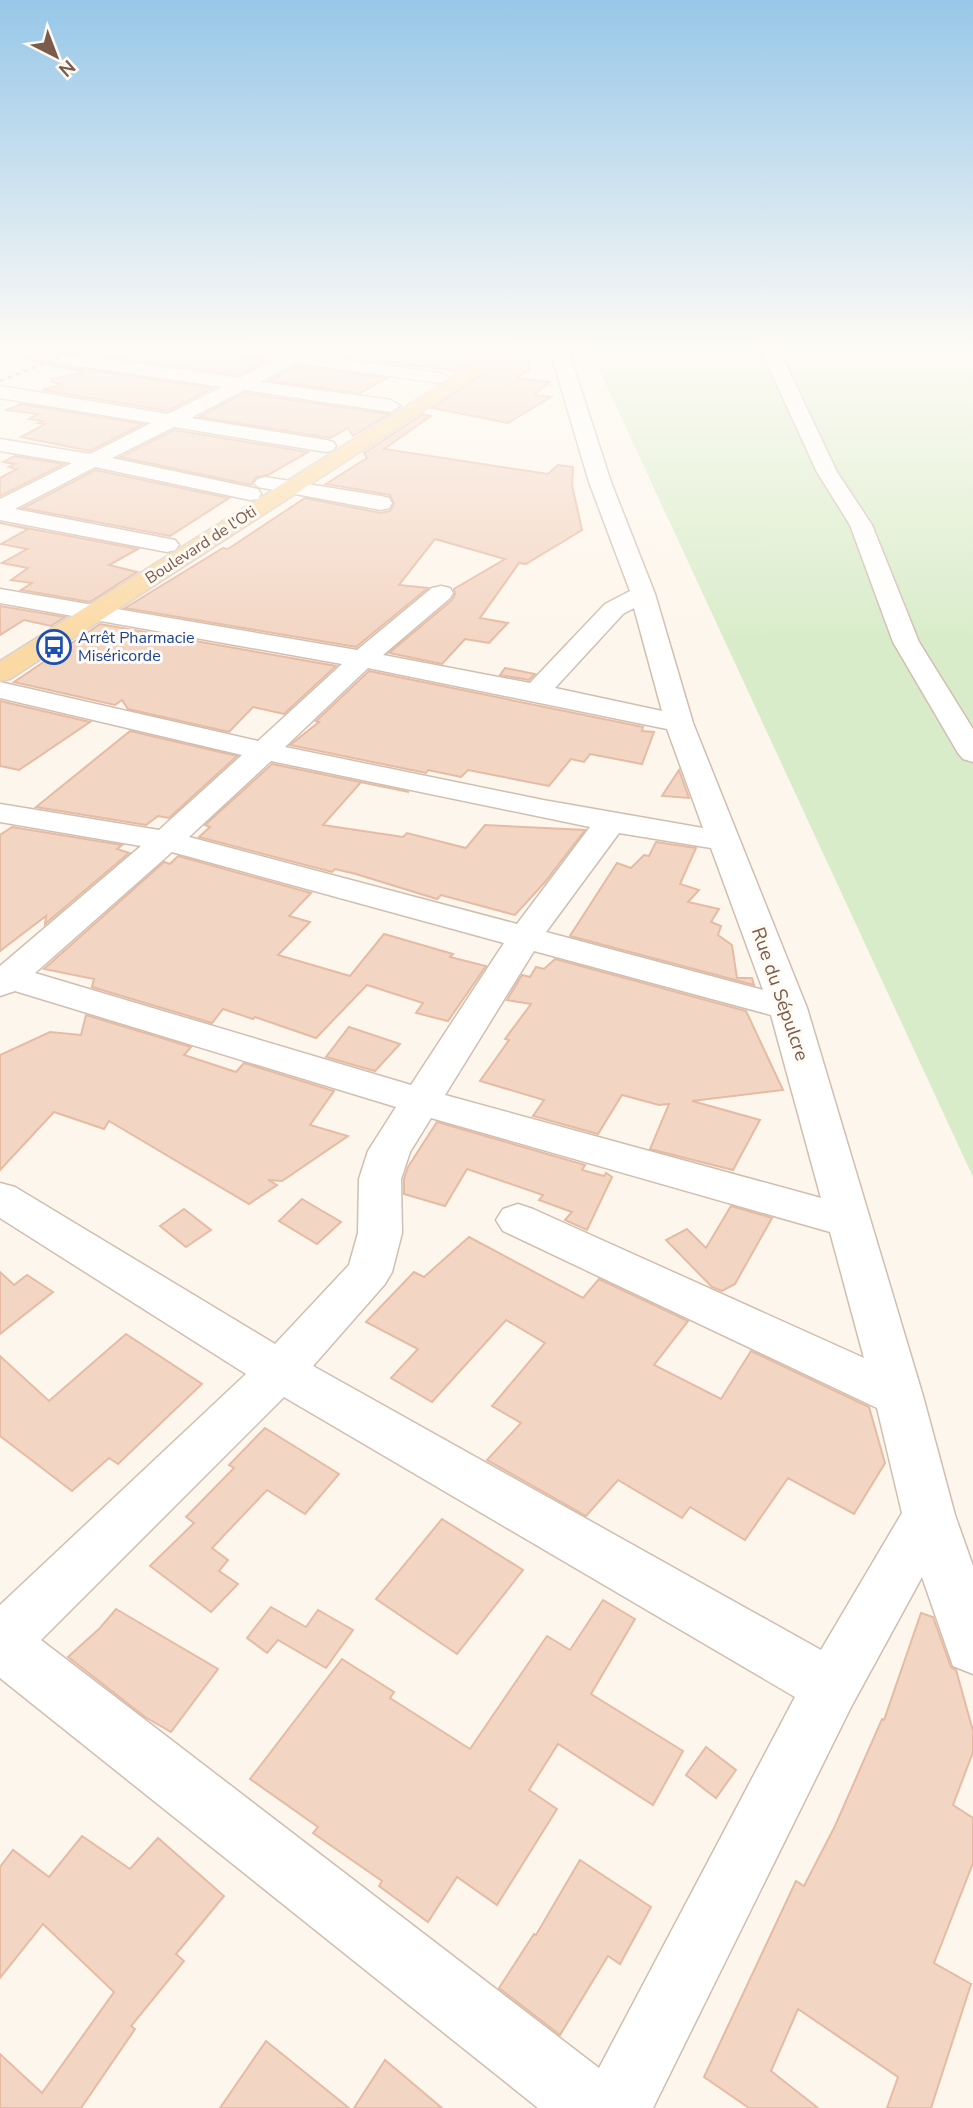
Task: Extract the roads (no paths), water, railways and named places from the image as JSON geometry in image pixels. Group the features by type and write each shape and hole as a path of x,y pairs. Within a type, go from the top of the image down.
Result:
{"main road":[{"name":"Boulevard de l'Oti","path":"0,673 167,545 322,448"},
{"name":"Boulevard de l'Oti","path":"0,653 81,612 351,448"}],"street":[{"path":"21,448 257,488 290,487 381,503"},
{"path":"0,511 116,448"},
{"name":"Rue du Sépulcre","path":"589,448 643,594 679,723 788,1008 899,1396 929,1514 973,1647"},
{"path":"816,448 827,472 861,525 906,642 973,752"},
{"path":"0,511 167,545"},
{"path":"4,981 166,841 363,659 441,593"},
{"path":"537,692 614,609 643,594"},
{"path":"0,596 363,659 537,692 679,723"},
{"path":"0,690 264,751 610,823 725,841"},
{"path":"0,813 166,841 788,1008"},
{"path":"594,2108 0,1643 280,1371 369,1272 380,1233 380,1179 389,1151 524,937 610,823"},
{"path":"4,981 848,1221"},
{"path":"0,1198 280,1371 831,1687"},
{"path":"519,1220 899,1396"},
{"path":"616,2108 831,1687 929,1514"}],"place":[{"name":"Arrêt Pharmacie Miséricorde","path":"54,647"}]}
